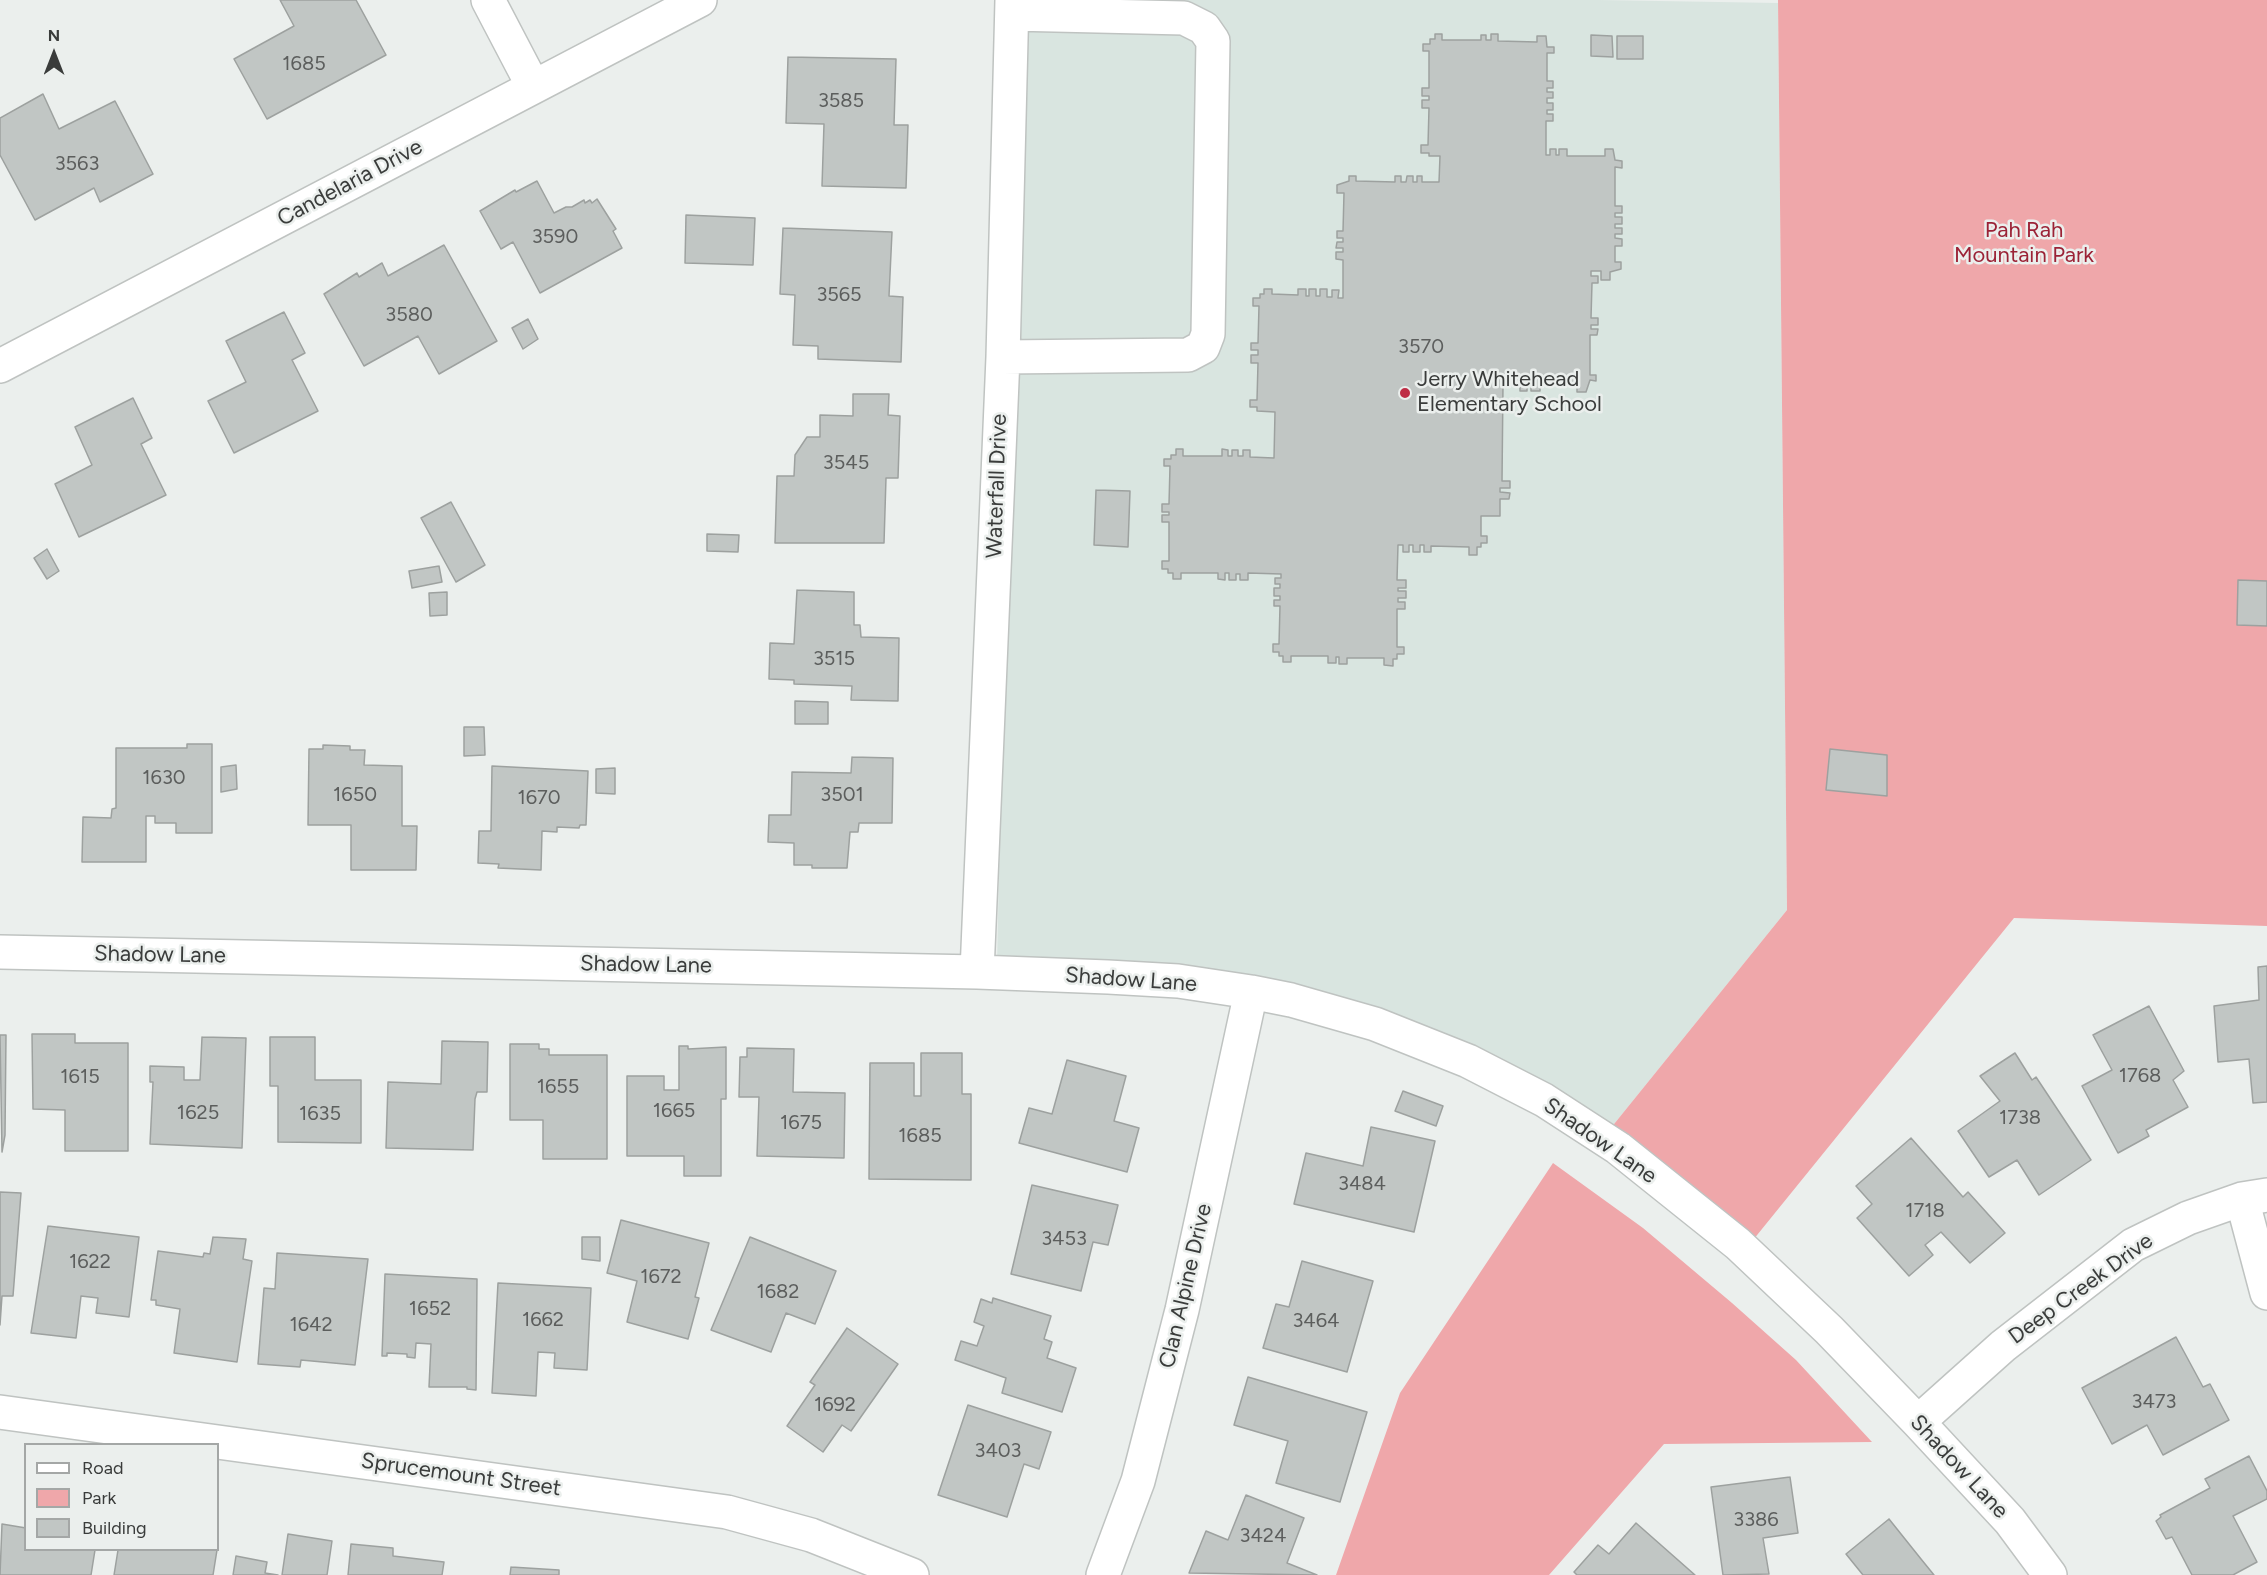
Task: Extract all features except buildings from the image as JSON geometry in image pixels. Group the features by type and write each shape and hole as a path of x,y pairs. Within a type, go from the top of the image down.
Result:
{"street":[{"path":"488,0 533,86"},
{"name":"Candelaria Drive","path":"0,366 700,0"},
{"path":"1003,357 1188,355 1203,347 1208,334 1209,322 1213,41 1204,28 1184,18 1012,7"},
{"name":"Waterfall Drive","path":"977,972 1003,357 1012,7"},
{"name":"Shadow Lane","path":"0,952 977,972 1178,981 1291,1000 1376,1024 1468,1060 1563,1112 1618,1148 1738,1244 1829,1330 1918,1422 2010,1521 2050,1575"},
{"name":"Clan Alpine Drive","path":"1102,1575 1138,1480 1179,1322 1251,992"},
{"path":"2255,1197 2267,1293"},
{"name":"Deep Creek Drive","path":"1918,1422 2003,1346 2133,1245 2188,1218 2255,1197"},
{"name":"Sprucemount Street","path":"0,1412 727,1512 811,1535 912,1575"}],"shaded area":[{"path":"1018,0 1599,0 1778,3 1787,910 1606,1134 1430,1035 997,964"}],"green space":[{"name":"Pah Rah Mountain Park","path":"1778,0 2267,0 2267,926 2014,918 1749,1245 1606,1134 1787,910"},
{"path":"1553,1163 1643,1228 1732,1303 1796,1360 1872,1442 1664,1444 1549,1575 1336,1575 1400,1393"}],"place":[{"name":"Jerry Whitehead Elementary School","path":"1405,393"}]}
